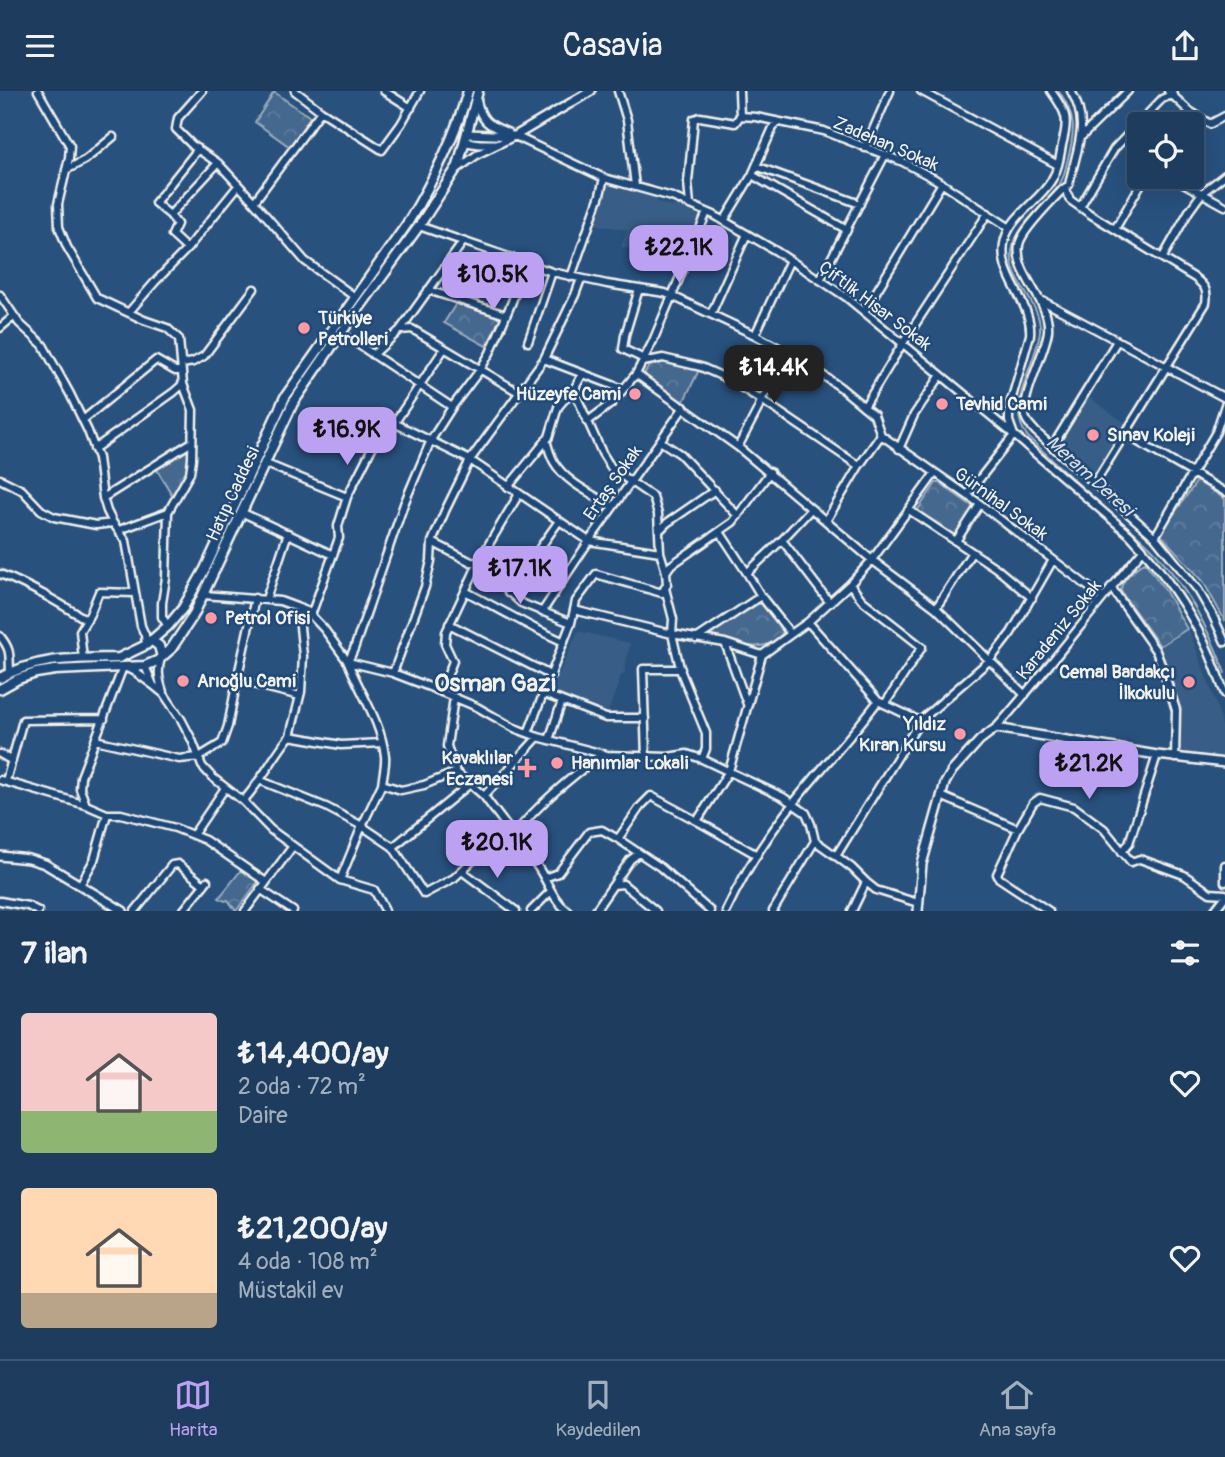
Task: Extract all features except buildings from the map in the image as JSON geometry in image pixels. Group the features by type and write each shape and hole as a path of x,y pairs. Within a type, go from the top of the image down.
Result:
{"main road":[{"name":"Hatıp Caddesi","path":"0,678 33,664 119,658 147,644 168,626 183,608 285,397 421,201 463,110 465,92"},
{"name":"Hatıp Caddesi","path":"0,689 36,673 145,666 157,661 171,649 204,595 293,404 454,174 467,138 477,95"},
{"path":"450,141 467,138"},
{"path":"437,167 448,160 453,163 454,174"},
{"path":"168,626 167,633 170,636 181,636"},
{"path":"145,666 141,652 147,644 159,646 162,657"}],"street":[{"path":"38,91 70,146 58,204 59,227 67,247 97,298 167,328 179,339 183,384 193,410 192,442 190,473 168,512 166,578 162,603 162,617 168,626"},
{"path":"201,91 178,118 176,129 193,146 218,163 305,261 355,297"},
{"path":"295,91 382,150 420,91"},
{"path":"384,91 411,108"},
{"path":"454,174 478,154 515,136 591,91"},
{"path":"618,91 627,120 635,186"},
{"path":"739,91 740,115"},
{"path":"865,148 890,91"},
{"path":"921,91 1058,165"},
{"path":"967,495 1014,435 1009,421 1009,408 1031,326 1007,271 1005,241 1010,228 1051,181 1058,165 1067,125 1063,108 1051,91"},
{"path":"1071,91 1081,113 1082,127 1069,185 1027,230 1019,244 1020,260 1047,318 1048,330 1025,403 1025,417 1035,432 1155,537 1198,590 1225,642"},
{"path":"1080,138 1128,91"},
{"path":"1080,207 1114,149 1162,99 1171,92 1192,112"},
{"path":"477,95 479,112 484,120 494,128 515,136"},
{"path":"254,202 321,111"},
{"name":"Zadehan Sokak","path":"690,205 688,182 694,119 701,117 736,123 740,115 824,131 903,162 942,183 1010,228"},
{"path":"1204,120 1210,124 1225,116"},
{"path":"723,221 752,175 776,121"},
{"path":"467,138 515,136"},
{"name":"Çiftlik Hisar Sokak","path":"515,136 604,178 672,197 706,212 790,260 864,311 1130,535 1184,607 1207,648 1225,694"},
{"path":"66,170 85,160 113,137"},
{"path":"467,138 480,144 496,145"},
{"path":"187,249 172,235 177,224 155,203 198,149"},
{"path":"820,280 885,155"},
{"path":"170,215 218,163"},
{"path":"756,166 860,204"},
{"path":"752,175 847,230"},
{"path":"1163,257 1202,193 1225,175"},
{"path":"571,277 604,178"},
{"path":"864,311 942,183"},
{"path":"129,312 187,249 238,185"},
{"path":"1065,188 1070,200 1195,278 1204,285 1207,293 1206,303 1094,484"},
{"path":"1115,229 1138,189"},
{"path":"1194,189 1225,206"},
{"path":"587,422 612,403 636,374 653,341 706,212"},
{"path":"864,407 988,213"},
{"path":"419,226 552,272 665,293 755,335 840,387 874,415 881,435 825,521"},
{"path":"711,314 747,234"},
{"path":"373,355 400,331 463,242"},
{"path":"755,335 790,260"},
{"path":"348,662 404,504 431,440 490,353 526,264"},
{"path":"528,342 552,272"},
{"path":"393,673 425,587 432,542 470,460 544,359 581,279"},
{"path":"83,420 156,360 175,371 204,356 254,289"},
{"path":"639,289 623,349 643,361 663,358 701,367 728,379 859,466"},
{"path":"428,290 506,315"},
{"path":"0,295 19,323 43,345 83,420 97,458 103,498 113,523 127,541 141,626 147,644"},
{"path":"1039,299 1225,398"},
{"path":"0,328 14,316"},
{"path":"400,331 412,330 520,393"},
{"path":"341,333 452,407"},
{"path":"1052,447 1117,341"},
{"path":"311,615 340,538 338,526 347,497 376,440 385,437 444,349"},
{"path":"738,447 786,352"},
{"path":"544,359 623,389"},
{"path":"636,374 738,447 825,521 936,608 1025,695"},
{"path":"508,487 548,437 558,407 582,375"},
{"path":"899,449 914,415 941,375"},
{"path":"94,449 183,384"},
{"path":"528,733 565,642 576,601 596,574 662,593 667,584 660,552 658,514 653,497 612,469 587,422 576,395 576,386"},
{"path":"1155,537 1216,432 1225,405"},
{"name":"Ertaş Sokak","path":"542,612 684,407"},
{"path":"394,423 470,460 589,541 660,552"},
{"name":"Gürnihal Sokak","path":"881,435 980,504 1103,598"},
{"path":"1126,435 1225,492"},
{"path":"546,440 552,460 560,471 613,507"},
{"path":"660,441 680,454 738,516"},
{"path":"103,498 192,442"},
{"path":"264,463 347,497"},
{"path":"666,572 670,566 733,522 770,472"},
{"path":"697,821 729,771 762,655 831,603 873,560 935,473"},
{"path":"0,479 22,490 41,510 54,517 96,525 113,523"},
{"path":"659,531 715,490"},
{"path":"519,494 486,549 482,561 491,575 520,603 571,623"},
{"path":"956,541 980,504"},
{"path":"747,572 811,509"},
{"path":"909,510 996,568 1032,598"},
{"path":"118,530 168,512"},
{"path":"243,513 333,555"},
{"path":"508,593 559,521"},
{"path":"720,532 761,596 791,634"},
{"path":"266,599 288,533"},
{"path":"782,540 831,603"},
{"path":"432,542 471,562 483,563"},
{"name":"Karadeniz Sokak","path":"996,728 1143,550"},
{"path":"936,608 972,552"},
{"path":"836,856 920,721 990,660 1011,633 1053,560"},
{"path":"441,692 453,661 445,644 446,632 476,568 483,563"},
{"path":"0,574 56,601 86,620"},
{"path":"726,911 757,855 793,804 881,703 922,647 862,600 850,584"},
{"path":"665,587 673,619 672,634 681,669 706,733 706,749 702,759"},
{"path":"1111,587 1156,650 1176,710 1175,758"},
{"path":"465,591 565,642"},
{"path":"83,659 80,631 99,592 135,593"},
{"path":"204,595 279,601 307,611 348,662 354,679 377,719 385,757 382,784 340,880"},
{"path":"696,639 761,596"},
{"path":"95,740 178,759 199,757 222,743 255,598"},
{"path":"243,801 290,736 300,695 303,656 298,608"},
{"path":"574,610 672,634 725,643 762,655"},
{"path":"808,622 881,703 920,721"},
{"path":"449,624 552,676"},
{"path":"0,636 9,646 10,673"},
{"path":"725,643 748,706"},
{"path":"162,657 158,669 159,681 192,740 202,766 243,801 271,830 340,880 374,890 385,911"},
{"path":"348,662 393,673 454,697 514,728 538,737 602,754 646,757 687,754 702,759 783,797 806,813 815,841 852,868 876,890 919,909 922,864 945,783 952,771 980,740 996,728 1175,758 1225,763"},
{"path":"145,666 153,685"},
{"path":"86,805 80,789 81,777 123,667 134,671 164,694"},
{"path":"646,757 643,669 681,669"},
{"path":"237,680 300,695"},
{"path":"544,694 606,718 645,718"},
{"path":"454,697 447,745 456,772 484,796 540,869 562,907 568,911"},
{"path":"549,740 562,701"},
{"path":"104,719 23,720 12,761 3,781 86,805 107,814 121,814 175,828 205,840 266,882"},
{"path":"290,736 341,745 382,743"},
{"path":"484,796 538,737"},
{"path":"0,754 12,761"},
{"path":"513,836 535,811 602,754"},
{"path":"1122,852 1129,843 1157,755"},
{"path":"382,784 401,790 424,785 456,772"},
{"path":"259,780 362,825 393,847 424,894 454,878 507,828"},
{"path":"393,847 470,784"},
{"path":"193,835 225,787"},
{"path":"618,839 650,796 757,855"},
{"path":"941,796 1018,829"},
{"path":"1049,911 997,874 1018,829 1033,803 1040,799 1074,807 1104,829 1131,862 1140,859 1184,875 1210,893 1225,896 1214,911"},
{"path":"80,885 94,860 107,814"},
{"path":"544,878 558,873 589,832 602,830 660,867 710,911"},
{"path":"773,911 815,841"},
{"path":"245,911 293,846"},
{"path":"595,911 630,860 639,853"},
{"path":"0,856 29,859 45,864 123,911"},
{"path":"135,911 172,865 178,864 206,883 183,911"},
{"path":"1225,865 1225,882"},
{"path":"462,871 516,911"},
{"path":"852,911 866,882"},
{"path":"613,885 623,884 656,911"},
{"path":"260,889 293,911"},
{"path":"531,911 551,891"},
{"path":"0,901 29,906 38,911"}],"shaded area":[{"path":"606,183 656,198 658,202 671,207 676,205 700,216 686,253 672,250 662,253 621,247 627,230 592,224"},
{"name":"Sınav Koleji","path":"1089,397 1128,425 1094,478 1057,446"},
{"name":"Cemal Bardakçı İlkokulu","path":"1186,629 1190,632 1225,733 1225,759 1180,752 1178,712 1158,647"},
{"path":"578,631 630,643 624,674 609,710 603,712 550,694"}],"green space":[{"path":"274,92 310,117 290,147 255,122"},
{"path":"457,302 500,315 501,319 486,346 444,323"},
{"path":"662,361 699,370 683,403 646,377 645,372 653,362"},
{"path":"181,450 189,451 190,457 174,498 156,468"},
{"path":"1197,481 1225,499 1225,621 1203,581 1160,534"},
{"path":"936,483 972,506 973,511 955,536 917,511"},
{"path":"1145,562 1187,629 1160,646 1121,590 1126,578"},
{"path":"762,604 784,631 776,639 768,644 749,646 710,636 709,634"},
{"path":"242,869 257,879 257,883 236,911 228,900 219,898"}],"waterway":[{"name":"Meram Deresi","path":"1059,91 1069,109 1073,125 1064,175 1058,187 1019,232 1012,251 1015,272 1036,310 1040,331 1020,399 1021,425 1028,437 1103,507 1144,540 1167,566 1196,610 1225,673"}],"place":[{"name":"Türkiye Petrolleri","path":"304,328"},
{"name":"Hüzeyfe Cami","path":"635,394"},
{"name":"Tevhid Cami","path":"942,404"},
{"name":"Sınav Koleji","path":"1093,435"},
{"name":"Petrol Ofisi","path":"211,618"},
{"name":"Arıoğlu Cami","path":"183,681"},
{"name":"Cemal Bardakçı İlkokulu","path":"1189,682"},
{"name":"Yıldız Kıran Kursu","path":"960,734"},
{"name":"Hanımlar Lokali","path":"557,763"},
{"name":"Kavaklılar Eczanesi","path":"527,768"}],"district":[{"name":"Osman Gazi","path":"495,683"}]}
